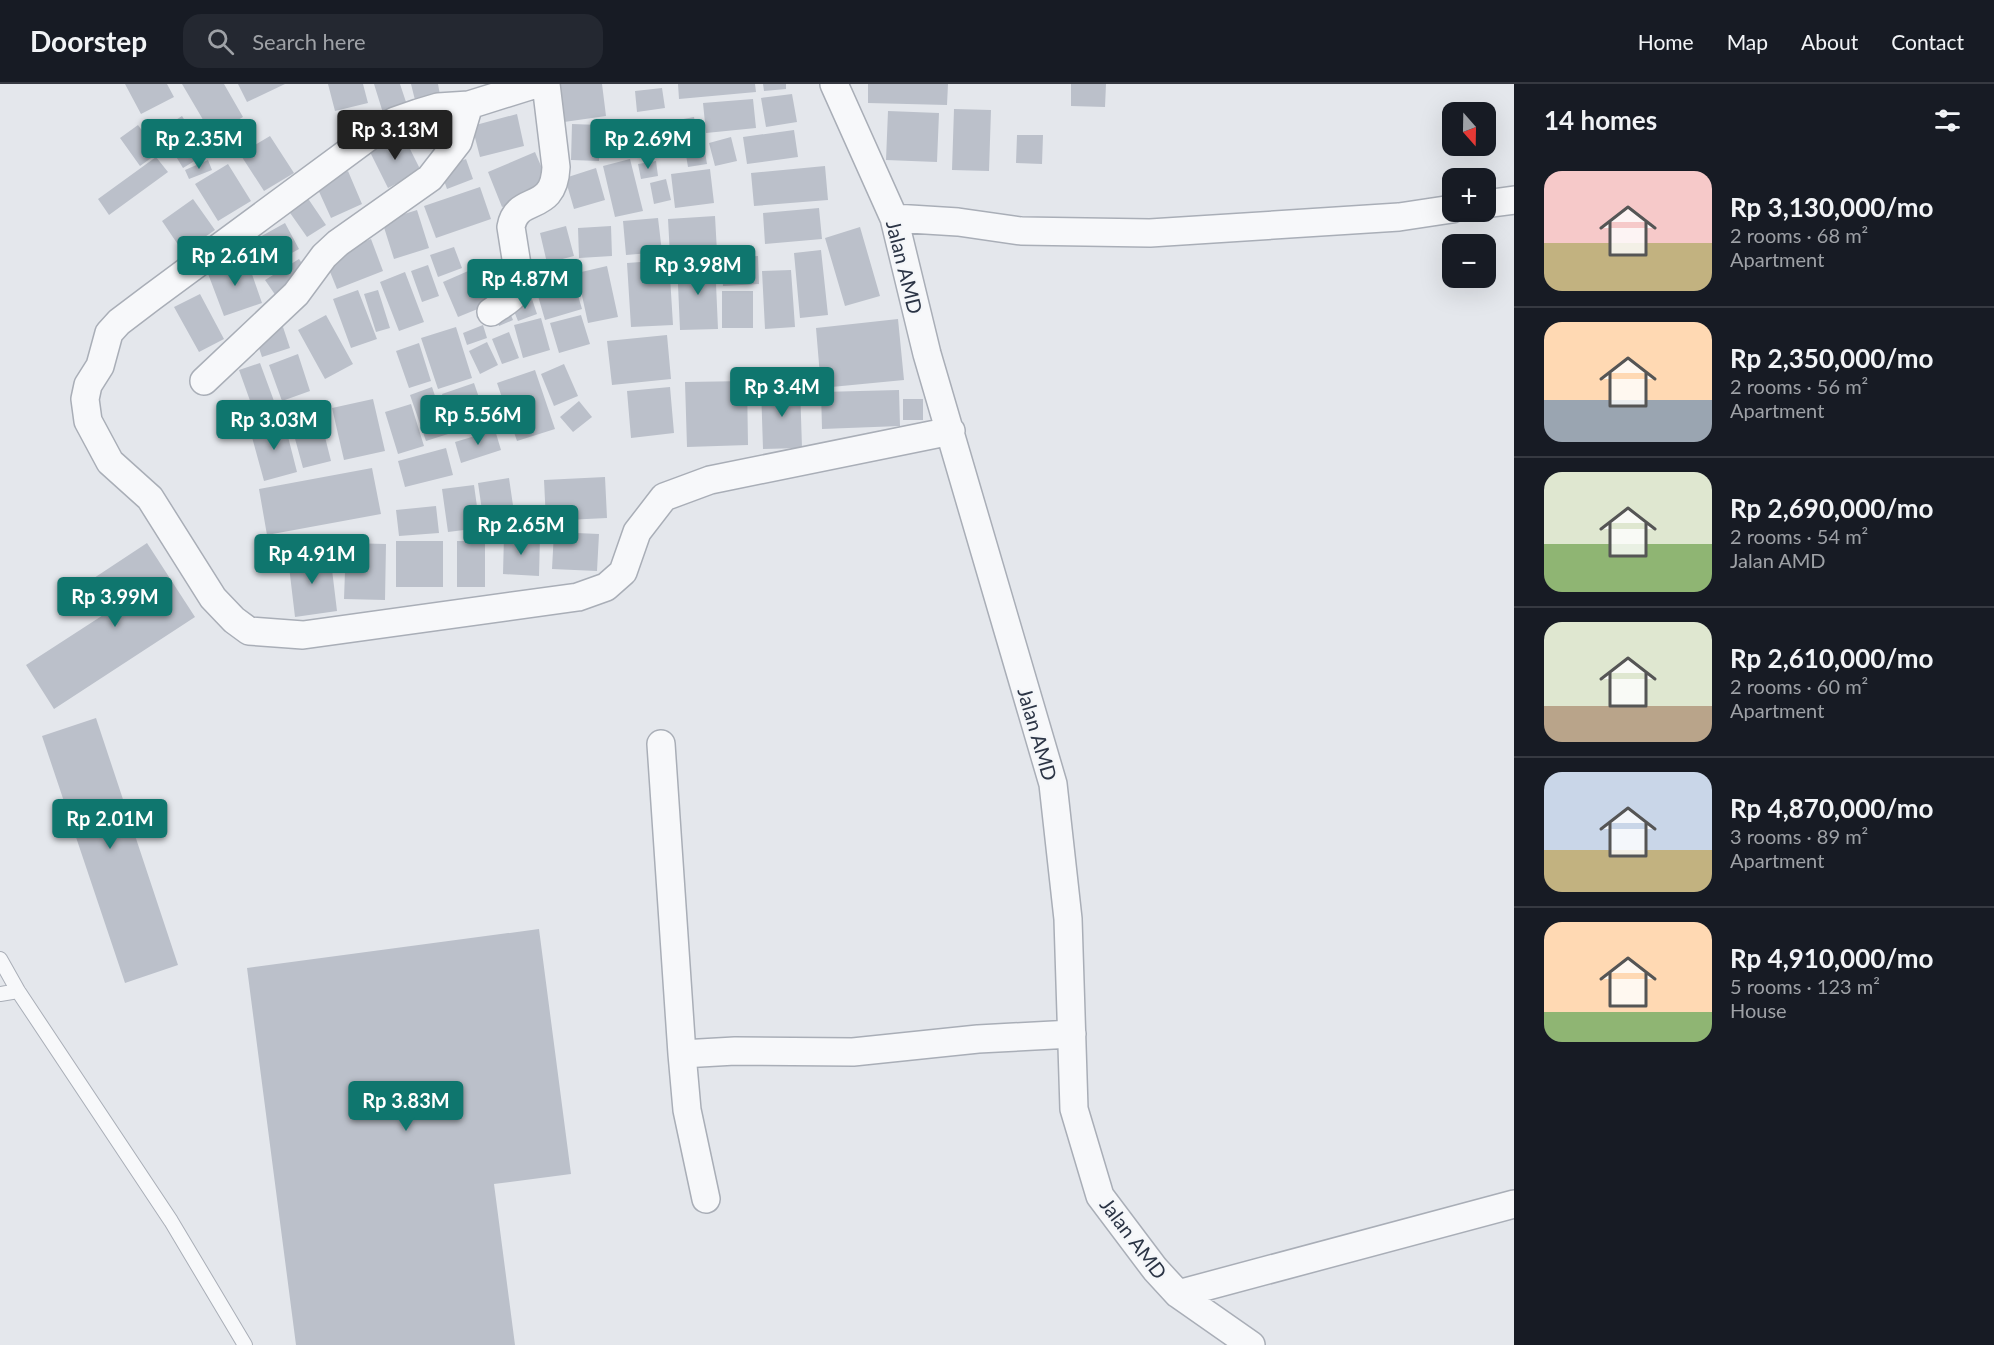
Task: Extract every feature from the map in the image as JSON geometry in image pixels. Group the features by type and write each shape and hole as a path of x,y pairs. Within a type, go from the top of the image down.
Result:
{"street":[{"path":"536,84 469,105 438,107 418,113 395,121 374,133 119,322 107,339 100,366 88,385 85,399 88,421 110,462 150,498 213,598 234,620 249,631 303,635 578,597 606,587 623,572 637,532 664,497 711,480 951,431"},
{"path":"490,312 518,292 520,284 511,227 512,218 519,210 552,191 556,180 546,84"},
{"name":"Jalan AMD","path":"834,84 894,218 927,354 1053,784 1068,919 1074,1108 1100,1196 1155,1269 1178,1294 1250,1345"},
{"path":"204,381 296,294 324,256 338,243 430,178 458,142 469,105"},
{"path":"1496,202 1514,200"},
{"path":"894,218 958,222 1021,231 1150,233 1399,217 1442,211"},
{"path":"662,744 687,1110 706,1199"},
{"path":"682,1054 735,1051 852,1052 978,1039 1072,1034"},
{"path":"1178,1294 1514,1204"}],"lane":[{"path":"0,959 18,990 171,1221 245,1345"},
{"path":"0,994 18,990"}],"building":[{"path":"125,84 167,84 174,97 141,114"},
{"path":"182,84 224,84 243,117 212,135"},
{"path":"238,84 285,84 247,102"},
{"path":"328,84 363,84 368,103 335,111"},
{"path":"374,84 400,84 407,105 383,113"},
{"path":"411,84 438,84 440,95 415,100"},
{"path":"559,84 602,84 606,116 564,122"},
{"path":"678,84 755,84 756,92 679,99"},
{"path":"763,84 786,84 786,89 764,91"},
{"path":"868,84 948,84 947,105 868,103"},
{"path":"1071,84 1106,84 1105,107 1071,106"},
{"path":"662,88 665,108 637,112 635,91"},
{"path":"792,94 797,122 766,127 761,98"},
{"path":"753,99 756,128 706,133 703,103"},
{"path":"954,109 991,110 989,171 952,170"},
{"path":"888,111 939,113 937,162 886,160"},
{"path":"517,114 524,146 480,157 472,126"},
{"path":"182,116 206,154 183,168 160,130"},
{"path":"694,117 700,148 674,154 668,122"},
{"path":"447,120 452,139 426,145 422,127"},
{"path":"632,122 633,151 606,152 606,123"},
{"path":"661,122 667,154 645,158 639,125"},
{"path":"572,124 600,125 599,161 571,160"},
{"path":"138,125 158,153 140,166 120,138"},
{"path":"794,130 798,157 747,164 743,137"},
{"path":"403,135 421,171 388,188 370,152"},
{"path":"1017,135 1043,135 1042,164 1016,163"},
{"path":"270,136 294,173 264,191 240,154"},
{"path":"731,137 737,161 715,166 709,143"},
{"path":"535,152 550,187 502,207 488,172"},
{"path":"705,152 707,164 688,167 686,155"},
{"path":"156,157 168,172 109,215 98,199"},
{"path":"466,159 473,179 447,189 440,169"},
{"path":"630,159 643,211 615,217 603,166"},
{"path":"208,160 212,170 189,179 185,170"},
{"path":"656,161 658,176 641,179 638,164"},
{"path":"228,164 251,201 218,221 195,184"},
{"path":"825,166 828,200 754,206 751,173"},
{"path":"596,168 605,200 574,209 565,178"},
{"path":"710,169 714,203 675,208 671,174"},
{"path":"348,171 362,204 331,218 316,185"},
{"path":"666,179 671,200 654,204 650,183"},
{"path":"480,187 491,219 436,238 424,206"},
{"path":"307,197 326,225 307,237 288,210"},
{"path":"193,199 215,230 183,252 162,221"},
{"path":"819,208 822,239 765,244 763,213"},
{"path":"417,210 429,248 394,259 382,221"},
{"path":"715,216 717,252 670,256 668,219"},
{"path":"658,218 662,252 626,255 623,221"},
{"path":"285,223 299,249 272,264 258,238"},
{"path":"566,226 574,256 547,263 540,233"},
{"path":"611,226 612,256 579,258 578,228"},
{"path":"860,227 880,296 845,306 825,238"},
{"path":"371,239 383,271 337,289 324,257"},
{"path":"454,247 462,268 438,277 430,255"},
{"path":"821,250 828,315 800,318 794,253"},
{"path":"758,256 759,284 723,286 721,258"},
{"path":"246,257 262,303 224,316 207,271"},
{"path":"299,259 310,275 276,296 265,280"},
{"path":"669,260 673,325 631,327 627,263"},
{"path":"572,261 575,279 530,290 526,272"},
{"path":"715,261 718,329 680,330 677,262"},
{"path":"428,265 439,296 422,302 411,271"},
{"path":"607,266 618,317 588,323 577,273"},
{"path":"475,268 490,304 458,317 443,282"},
{"path":"791,270 795,327 765,329 762,271"},
{"path":"405,272 424,322 399,331 380,282"},
{"path":"575,285 582,309 545,320 538,296"},
{"path":"358,290 377,339 351,348 333,299"},
{"path":"378,290 390,328 376,332 364,294"},
{"path":"722,291 753,291 753,328 722,328"},
{"path":"200,294 224,339 199,352 174,307"},
{"path":"532,299 537,314 518,321 512,306"},
{"path":"508,308 513,320 499,326 494,313"},
{"path":"326,315 353,364 325,379 298,330"},
{"path":"581,315 590,344 559,353 550,323"},
{"path":"541,318 550,350 523,358 514,325"},
{"path":"898,319 904,380 821,388 816,328"},
{"path":"483,325 487,338 467,345 463,333"},
{"path":"283,327 290,348 262,357 255,336"},
{"path":"456,327 472,378 438,389 421,338"},
{"path":"509,332 519,358 502,364 492,339"},
{"path":"667,335 671,379 612,385 607,341"},
{"path":"487,342 498,365 480,374 469,351"},
{"path":"419,343 431,381 409,388 396,351"},
{"path":"298,354 310,391 282,401 269,365"},
{"path":"260,363 274,401 253,409 239,370"},
{"path":"564,364 578,396 554,406 541,374"},
{"path":"535,370 555,429 517,441 497,383"},
{"path":"747,381 748,445 687,447 685,382"},
{"path":"474,383 487,421 455,432 442,394"},
{"path":"800,386 802,448 763,449 761,387"},
{"path":"432,387 448,434 426,441 410,395"},
{"path":"670,387 674,433 631,438 627,391"},
{"path":"899,390 900,426 822,429 821,392"},
{"path":"373,399 385,451 344,460 332,408"},
{"path":"903,399 923,399 923,420 903,420"},
{"path":"579,401 592,417 573,432 560,417"},
{"path":"411,404 424,446 398,454 385,412"},
{"path":"320,417 331,461 303,468 291,424"},
{"path":"284,421 297,472 264,481 250,430"},
{"path":"495,430 501,450 461,463 455,442"},
{"path":"446,448 453,475 405,487 398,461"},
{"path":"372,468 381,514 267,535 259,489"},
{"path":"605,477 607,518 546,521 544,480"},
{"path":"509,478 515,519 484,524 478,483"},
{"path":"474,485 480,528 448,532 442,489"},
{"path":"436,506 439,533 399,536 396,510"},
{"path":"554,532 599,534 597,571 552,569"},
{"path":"504,535 540,537 539,576 503,574"},
{"path":"396,541 443,541 443,587 396,587"},
{"path":"457,541 485,541 485,587 457,587"},
{"path":"147,543 195,617 54,709 26,665 114,608 94,578"},
{"path":"346,543 386,544 385,600 344,599"},
{"path":"330,553 337,611 295,617 288,558"},
{"path":"96,718 178,965 125,983 42,736"},
{"path":"539,929 571,1174 494,1184 515,1345 296,1345 247,968"}]}
